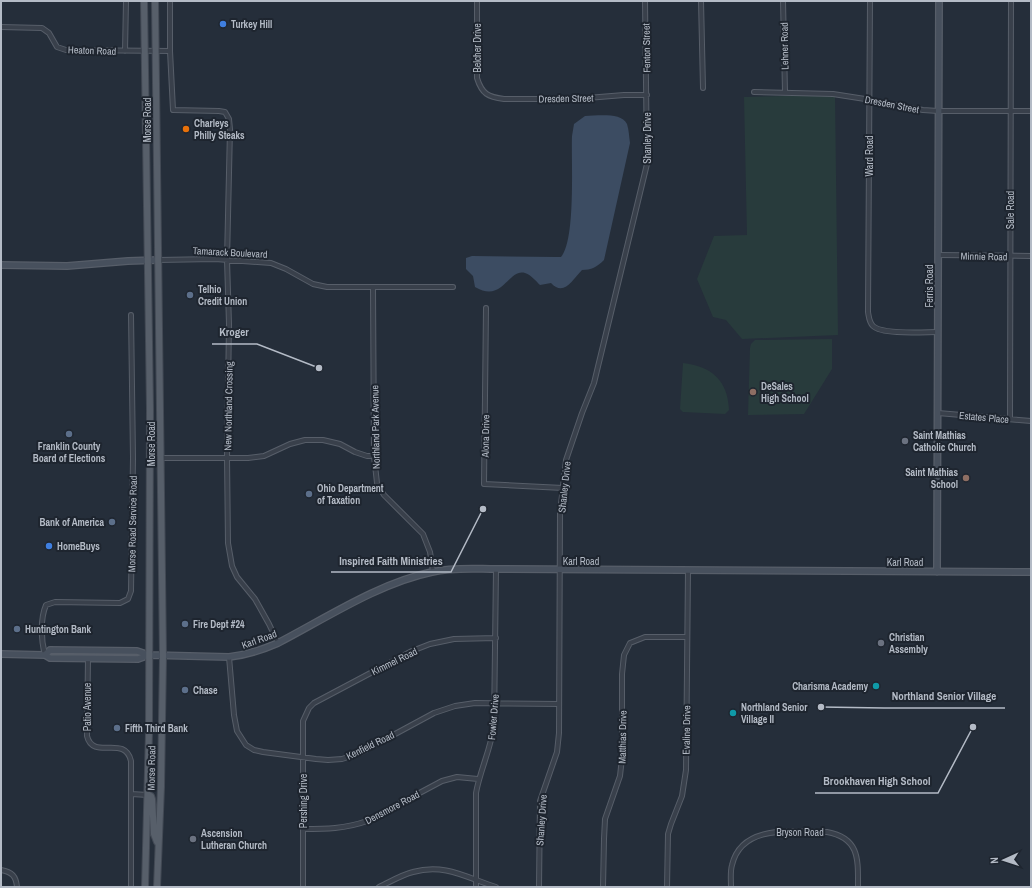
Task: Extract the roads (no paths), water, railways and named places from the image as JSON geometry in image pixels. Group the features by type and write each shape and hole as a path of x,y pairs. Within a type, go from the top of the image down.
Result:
{"main road":[{"name":"Morse Road","path":"144,1 150,458 148,795 145,887"},
{"name":"Morse Road","path":"155,1 163,656 162,754 156,887"},
{"name":"Ferris Road","path":"937,572 939,1"},
{"name":"Tamarack Boulevard","path":"1,265 67,266 158,260"},
{"name":"Karl Road","path":"45,655 50,650 137,651 149,655 163,656 228,657 250,653 278,643 392,584 433,571 560,569 1031,572"},
{"name":"Karl Road","path":"1,654 45,655 50,658 138,659 149,655"},
{"path":"148,795 151,796 152,799 154,834 158,844"}],"street":[{"path":"125,51 126,1"},
{"path":"145,50 170,51 170,1"},
{"name":"Belcher Drive","path":"477,1 478,78 480,86 485,93"},
{"name":"Fenton Street","path":"645,1 647,95"},
{"path":"701,1 703,88"},
{"name":"Lehner Road","path":"783,1 785,92"},
{"name":"Ward Road","path":"870,1 868,312 870,322 878,330 888,332 937,332"},
{"name":"Sale Road","path":"1010,419 1011,1"},
{"name":"Heaton Road","path":"1,27 42,28 49,33 57,47 66,50 145,50"},
{"name":"New Northland Crossing","path":"170,51 173,110 218,111 225,112 229,118 230,155 227,260 229,324 226,458 228,543 232,566 237,577 258,604 270,624 278,643"},
{"name":"Dresden Street","path":"754,92 833,94 923,110 1031,111"},
{"name":"Dresden Street","path":"485,93 494,98 504,99 575,99 624,95 647,95"},
{"name":"Shanley Drive","path":"539,887 540,801 557,752 559,704 560,513 566,460 594,383 645,178 647,164 647,95"},
{"name":"Minnie Road","path":"938,255 1031,256"},
{"name":"Tamarack Boulevard","path":"158,260 227,260 271,263 286,269 313,284 327,287 453,287"},
{"name":"Northland Park Avenue","path":"373,287 374,456 377,483 384,495 423,534 430,552 433,571"},
{"name":"Alona Drive","path":"486,308 484,484 563,488"},
{"name":"Morse Road Service Road","path":"45,655 43,646 43,612 46,605 55,602 120,603 128,599 131,590 133,458 131,315"},
{"name":"Estates Place","path":"938,413 1031,421"},
{"path":"150,458 248,458 264,456 290,444 305,440 323,440 340,444 355,452 367,456 374,456"},
{"name":"Fowler Drive","path":"476,887 476,802 478,779 491,744 494,725 496,569"},
{"name":"Evaline Drive","path":"667,887 668,834 682,796 686,770 688,570"},
{"name":"Matthias Drive","path":"604,887 605,819 620,776 622,758 622,674 624,655 630,643 644,638 687,637"},
{"name":"Kimmel Road","path":"305,714 314,703 412,651 430,644 454,639 496,638"},
{"name":"Kenfield Road","path":"228,657 235,721 237,731 241,739 246,745 254,750 303,758 336,760 353,756 434,713 462,705 495,703 559,704"},
{"name":"Patio Avenue","path":"88,658 88,741 92,746 125,749 130,754 131,887"},
{"name":"Pershing Drive","path":"303,887 303,721 305,714"},
{"name":"Densmore Road","path":"303,829 332,829 357,825 442,781 457,777 478,779"},
{"path":"131,794 148,795"},
{"name":"Bryson Road","path":"731,887 732,865 736,855 743,845 752,838 764,833 775,832 827,832 843,837 852,845 857,854 858,887"},
{"path":"379,887 412,872 434,868 454,871 496,887"},
{"path":"1,870 10,872 16,878 17,887"}],"water":[{"path":"585,116 614,116 620,118 627,124 629,131 630,143 604,260 594,268 582,270 568,286 564,288 556,287 551,283 540,285 525,273 514,275 499,289 492,291 484,291 475,287 473,276 466,269 466,258 472,256 561,257 566,248 571,218 572,136 574,124"}],"place":[{"name":"Turkey Hill","path":"223,24"},
{"name":"Charleys Philly Steaks","path":"186,129"},
{"name":"Telhio Credit Union","path":"190,295"},
{"name":"Kroger","path":"319,368"},
{"name":"DeSales High School","path":"753,392"},
{"name":"Franklin County Board of Elections","path":"69,434"},
{"name":"Saint Mathias Catholic Church","path":"905,441"},
{"name":"Saint Mathias School","path":"966,478"},
{"name":"Ohio Department of Taxation","path":"309,494"},
{"name":"Inspired Faith Ministries","path":"483,509"},
{"name":"Bank of America","path":"112,522"},
{"name":"HomeBuys","path":"49,546"},
{"name":"Fire Dept #24","path":"185,624"},
{"name":"Huntington Bank","path":"17,629"},
{"name":"Christian Assembly","path":"881,643"},
{"name":"Charisma Academy","path":"876,686"},
{"name":"Chase","path":"185,690"},
{"name":"Northland Senior Village","path":"821,707"},
{"name":"Northland Senior Village II","path":"733,713"},
{"name":"Brookhaven High School","path":"973,727"},
{"name":"Fifth Third Bank","path":"117,728"},
{"name":"Ascension Lutheran Church","path":"193,839"}]}
